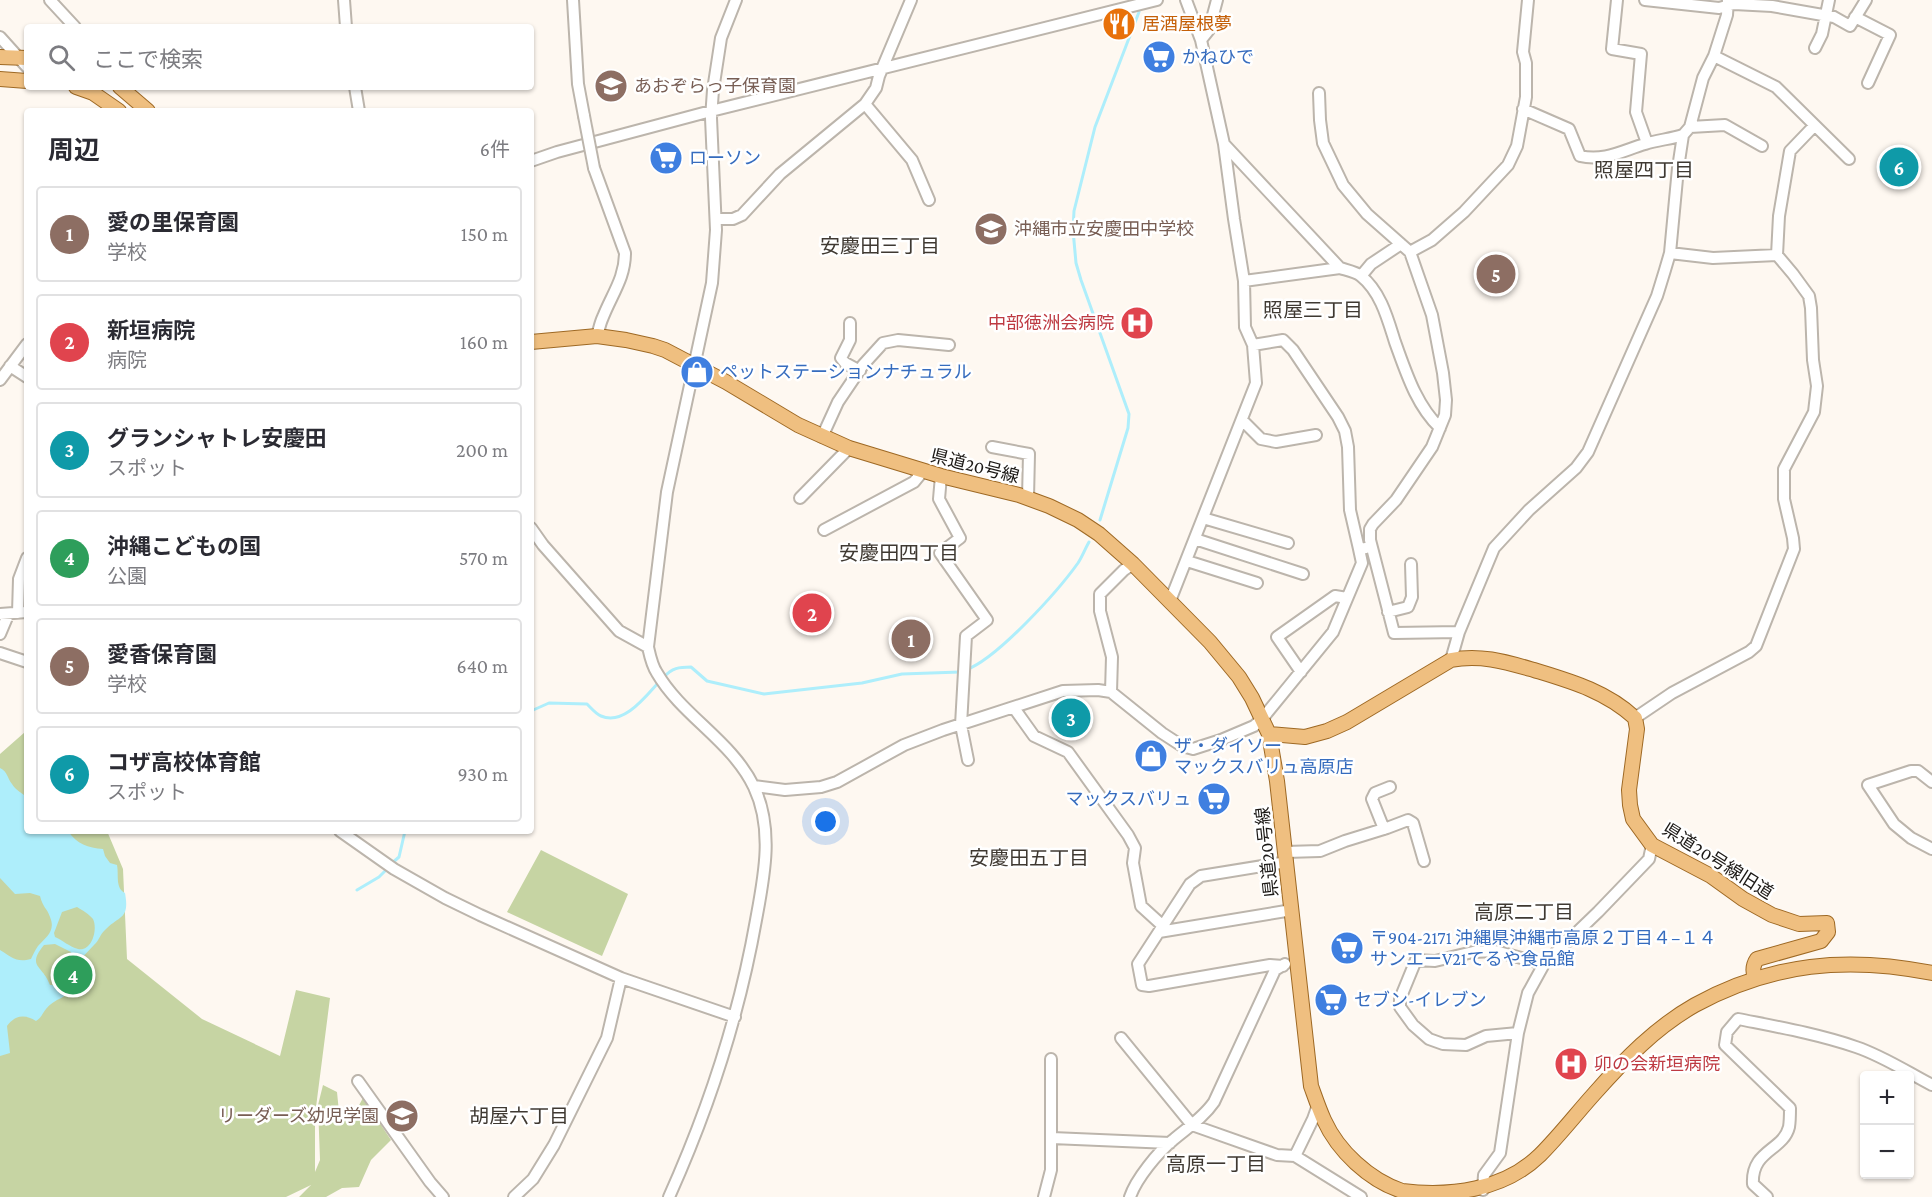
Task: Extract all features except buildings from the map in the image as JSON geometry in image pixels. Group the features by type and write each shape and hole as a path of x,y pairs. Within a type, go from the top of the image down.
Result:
{"main road":[{"path":"0,57 24,61"},
{"path":"0,79 24,81"},
{"path":"84,90 115,108"},
{"path":"124,90 144,108"},
{"name":"県道20号線","path":"534,342 597,336 626,340 665,350 822,437 849,448 923,471 1028,498 1049,506 1092,529 1133,564 1210,642 1239,677 1269,734 1277,781 1311,1086 1324,1121 1341,1146 1369,1174 1390,1186 1412,1194 1461,1196 1506,1180 1539,1156 1622,1063 1661,1028 1694,1005 1755,978 1801,967 1842,963 1879,965 1932,973"},
{"path":"1269,734 1305,737 1327,731 1347,722 1451,660 1465,657 1499,660 1575,683 1606,697 1635,718"},
{"name":"県道20号線旧道","path":"1635,718 1637,729 1629,790 1630,806 1633,819 1652,845 1711,876 1743,899 1772,915 1799,924 1827,923 1827,932 1821,941 1757,959 1753,970 1755,978"}],"street":[{"path":"50,0 72,24"},
{"path":"344,0 346,24"},
{"path":"573,0 578,84 594,168 625,253 621,280 603,317 597,336"},
{"path":"669,1197 706,1107 728,1043 748,964 763,884 766,850 762,808 754,786 728,750 672,695 658,675 648,647 668,492 712,283 716,219 711,111 721,39 736,0"},
{"path":"534,160 711,111 1157,0"},
{"path":"1170,601 1256,383 1253,345 1245,327 1244,281 1224,144 1201,40 1186,0"},
{"path":"1201,40 1209,30 1217,0"},
{"path":"1361,276 1371,264 1406,248 1432,240 1464,212 1508,165 1517,146 1526,97 1526,63 1523,52 1528,0"},
{"path":"1617,0 1612,49 1641,54 1636,112 1647,143"},
{"path":"1644,0 1719,8 1728,3 1772,6 1834,17 1850,26 1866,0"},
{"path":"1815,48 1822,34 1829,0"},
{"path":"716,219 733,219 742,215 780,174 865,104 876,88 909,1"},
{"path":"1451,660 1459,632 1494,548 1529,510 1576,468 1588,452 1657,296 1670,253 1678,168 1703,78 1714,56 1727,15 1728,3"},
{"path":"1855,17 1890,35 1868,82"},
{"path":"0,37 24,61"},
{"path":"1714,56 1776,87 1848,159"},
{"path":"355,90 358,108"},
{"path":"1319,93 1323,143 1343,185 1367,214 1406,248 1432,315 1443,373 1445,415 1432,447 1396,501 1370,529 1370,540 1388,612 1394,633 1459,632"},
{"path":"865,104 912,160 929,200"},
{"path":"1523,109 1569,129 1580,156 1586,157 1603,157 1623,153 1687,131 1725,125 1762,146"},
{"path":"1635,718 1672,693 1749,652 1756,646 1794,549 1784,499 1784,469 1814,412 1817,386 1809,296 1777,255 1779,216 1790,151 1814,126"},
{"path":"1224,144 1340,268 1361,276 1378,297 1416,395 1427,416 1440,428"},
{"path":"1670,253 1713,258 1777,255"},
{"path":"1244,281 1340,268"},
{"path":"850,323 850,340 841,358 845,363 860,371"},
{"path":"822,437 838,402 883,343 898,340 950,345"},
{"path":"754,786 785,790 820,787 837,782 904,746 1063,691 1111,692 1162,733 1182,746 1193,749 1254,726 1262,719 1333,632 1362,563 1350,510 1348,447 1345,431 1338,417 1293,350 1283,340 1253,345"},
{"path":"0,380 24,348"},
{"path":"10,366 24,375"},
{"path":"1242,420 1261,439 1276,442 1316,435"},
{"path":"992,447 1029,454 1028,498"},
{"path":"800,498 849,448"},
{"path":"824,530 914,482 923,471"},
{"path":"941,476 939,500 960,537 940,553 987,620 966,636 961,725 968,760"},
{"path":"1203,518 1288,543"},
{"path":"534,532 619,631 648,647"},
{"path":"1196,539 1303,574"},
{"path":"1359,549 1373,547"},
{"path":"1187,561 1257,584"},
{"path":"1111,692 1112,657 1100,611 1100,594 1133,564"},
{"path":"1388,612 1408,607 1412,597 1411,564"},
{"path":"0,634 13,614 19,579 24,566"},
{"path":"1300,672 1277,637 1335,596 1347,597"},
{"path":"0,653 24,662"},
{"path":"1014,708 1034,736 1068,752 1128,835 1135,848 1133,863 1141,906 1161,929"},
{"path":"1932,782 1918,771 1911,771 1868,785 1894,824 1911,838 1932,849"},
{"path":"1384,829 1372,799 1376,793 1390,787"},
{"path":"1283,966 1270,965 1142,986 1138,964 1190,884 1201,876 1320,851 1408,820 1413,823 1424,861"},
{"path":"344,834 394,870 480,915 621,978 735,1017"},
{"path":"1483,1190 1484,1175 1500,1153 1518,1033 1528,993 1544,964 1649,859 1652,845"},
{"path":"1161,929 1292,910"},
{"path":"1518,1033 1486,1036 1466,1045 1443,1044 1430,1039 1413,1025 1400,1007 1400,999 1416,960 1435,961 1473,952 1495,951 1544,964"},
{"path":"1130,1197 1149,1167 1170,1143 1207,1113 1275,970 1297,960"},
{"path":"514,1197 533,1179 554,1145 607,1038 621,978"},
{"path":"1767,1197 1753,1184 1752,1172 1762,1156 1779,1142 1789,1128 1790,1108 1725,1045 1727,1032 1738,1019 1794,1030 1857,1048 1892,1063 1932,1085"},
{"path":"1121,1038 1192,1125 1277,1155 1295,1156 1361,1197"},
{"path":"1044,1197 1051,1170 1051,1059"},
{"path":"358,1081 443,1197"},
{"path":"1295,1156 1318,1105"},
{"path":"1052,1138 1170,1143"}],"green space":[{"path":"24,733 24,834 108,834 123,869 127,959 202,1019 280,1056 296,990 330,998 315,1115 315,1172 320,1160 318,1105 323,1085 337,1092 339,1112 353,1116 363,1098 391,1140 371,1160 359,1187 342,1188 326,1197 299,1197 311,1185 286,1197 0,1197 0,754"},
{"path":"541,850 628,894 602,956 507,912"}],"water":[{"path":"0,768 15,788 24,796 24,834 71,834 83,844 103,849 110,863 117,865 119,885 125,893 126,908 125,913 103,932 96,943 80,959 74,973 76,988 49,1006 36,1021 28,1017 20,1017 10,1022 7,1026 10,1053 0,1056 0,950 18,960 31,959 52,926 40,896 30,893 15,894 0,878","holes":["77,907 93,919 95,928 93,939 87,947 78,949 55,937 54,933 62,912","55,944 71,952 64,978 57,986 50,985 36,962 39,952 44,945"]}],"waterway":[{"path":"1100,520 1128,428 1129,414 1076,263 1074,211 1095,127 1139,12"},
{"path":"966,670 994,652 1026,623 1069,575 1089,542"},
{"path":"664,677 676,669 691,667 707,681 764,694 862,683 902,674 960,672"},
{"path":"534,710 549,703 587,704 601,716 618,717 634,708 659,682"},
{"path":"391,864 399,857 404,834"},
{"path":"357,890 379,877 387,869"}],"place":[{"name":"居酒屋根夢","path":"1119,24"},
{"name":"かねひで","path":"1159,57"},
{"name":"あおぞらっ子保育園","path":"611,86"},
{"name":"ローソン","path":"666,158"},
{"name":"コザ高校体育館","path":"1899,167"},
{"name":"沖縄市立安慶田中学校","path":"991,229"},
{"name":"愛香保育園","path":"1496,274"},
{"name":"中部徳洲会病院","path":"1137,323"},
{"name":"ペットステーションナチュラル","path":"697,372"},
{"name":"新垣病院","path":"812,613"},
{"name":"愛の里保育園","path":"911,639"},
{"name":"グランシャトレ安慶田","path":"1071,718"},
{"name":"ザ・ダイソー マックスバリュ高原店","path":"1151,756"},
{"name":"マックスバリュ","path":"1214,799"},
{"name":"〒904-2171 沖縄県沖縄市高原２丁目４−１４ サンエーV21てるや食品館","path":"1347,948"},
{"name":"沖縄こどもの国","path":"73,975"},
{"name":"セブン-イレブン","path":"1331,1000"},
{"name":"卯の会新垣病院","path":"1571,1064"},
{"name":"リーダーズ幼児学園","path":"402,1116"}],"district":[{"name":"照屋四丁目","path":"1644,170"},
{"name":"安慶田三丁目","path":"880,246"},
{"name":"照屋三丁目","path":"1313,310"},
{"name":"安慶田四丁目","path":"899,553"},
{"name":"安慶田五丁目","path":"1029,858"},
{"name":"高原二丁目","path":"1524,912"},
{"name":"胡屋六丁目","path":"519,1116"},
{"name":"高原一丁目","path":"1216,1164"}]}
